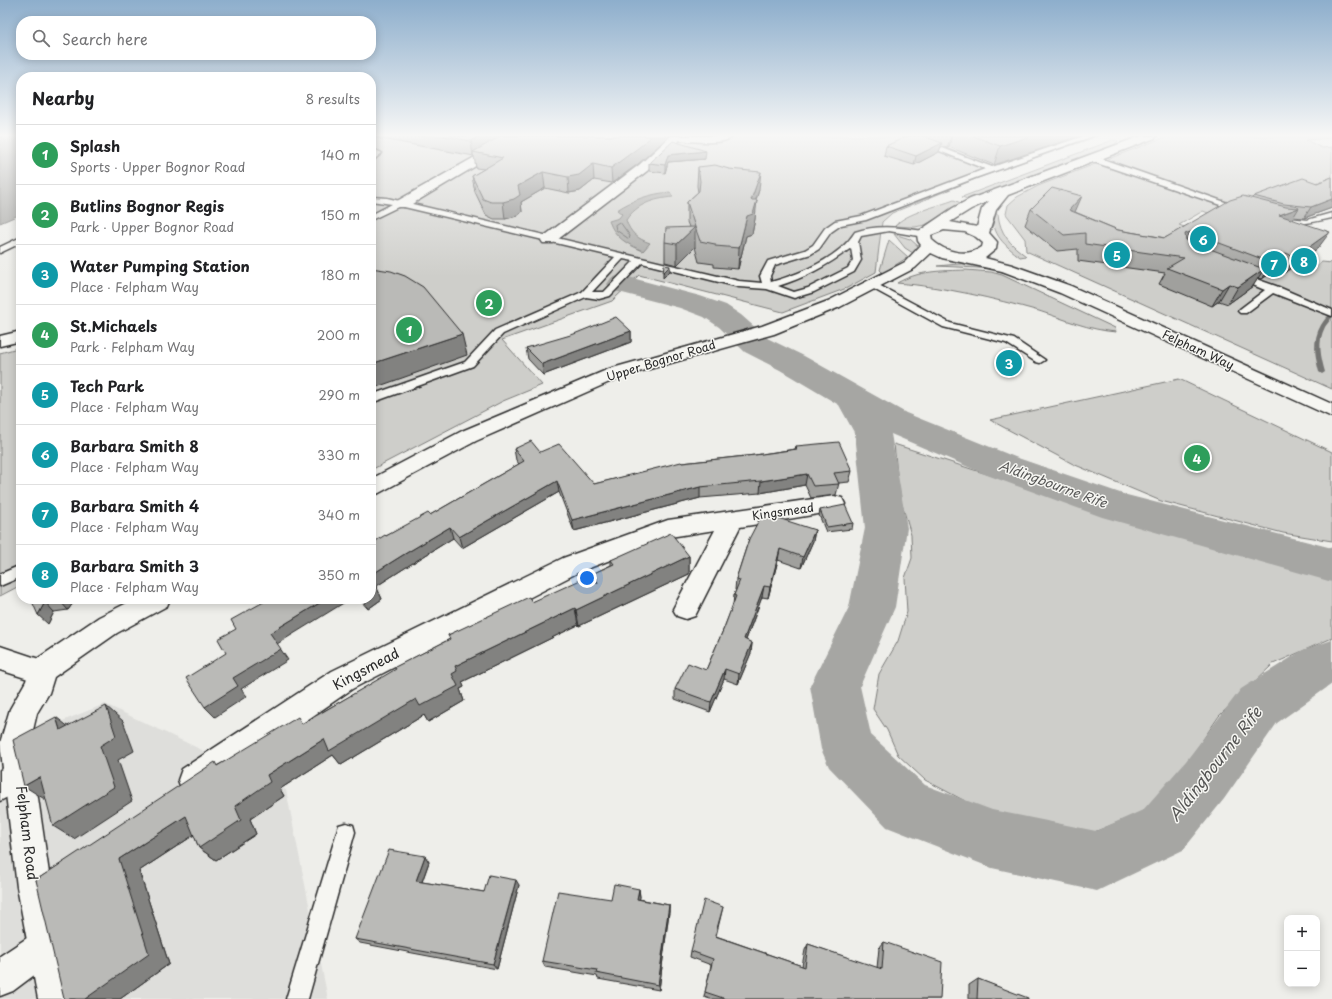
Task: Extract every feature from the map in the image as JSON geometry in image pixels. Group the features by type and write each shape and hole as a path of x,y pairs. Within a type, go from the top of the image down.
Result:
{"street":[{"path":"400,204 438,183"},
{"path":"548,240 624,183"},
{"path":"910,265 929,236 947,216 986,196 1003,192 1027,183"},
{"path":"910,265 926,264 963,256 979,255 988,251 990,244 984,236 989,209 1003,192"},
{"name":"Felpham Way","path":"1065,289 1006,252 984,236 956,226 929,236 943,253 987,261 1065,289 1332,411"},
{"name":"Upper Bognor Road","path":"376,485 469,436 615,373 768,330 834,304 910,265"},
{"path":"0,341 16,337"},
{"name":"Kingsmead","path":"171,795 342,680 571,565 668,529 834,504"},
{"path":"686,609 732,519"},
{"path":"0,658 41,671 108,625 148,604"},
{"name":"Felpham Road","path":"41,671 39,684 24,709 15,743 10,780 43,881 45,946 56,999"},
{"path":"0,978 45,946"}],"lane":[{"path":"768,286 766,276 768,260 808,252 816,247 828,230 838,223 863,218 956,183"},
{"path":"1164,183 1249,212"},
{"path":"376,200 400,204 739,284 768,286 794,294 812,290 829,283 851,270 857,260 854,242"},
{"path":"376,216 400,204"},
{"path":"1272,218 1307,222 1332,215"},
{"path":"768,286 789,280 825,263 854,242 858,234 873,229 929,236"},
{"path":"0,250 16,242"},
{"path":"376,397 469,364 499,332 585,294 620,257"},
{"path":"585,294 599,296 607,294 640,261"},
{"path":"1230,272 1273,288 1332,314"},
{"path":"873,285 947,325 976,331 1003,339 1040,360"},
{"path":"1243,311 1273,288"},
{"path":"0,580 16,573"},
{"path":"297,999 346,832"}],"shaded area":[{"path":"376,183 967,183 892,213 882,222 876,272 847,288 783,312 639,275 612,301 502,340 542,385 503,401 376,467"},
{"path":"1000,183 1016,183 970,200 962,197"},
{"path":"1047,183 1321,183 1216,216 1203,211 1179,225 1195,231 1255,262 1284,273 1294,266 1311,270 1322,262 1332,263 1332,389 1026,251 1025,239 1006,214 1008,205 1017,197"},
{"path":"954,200 963,204 925,225 915,227 895,226 906,217"},
{"path":"994,214 998,214 1001,227 1007,238 1026,256 1020,257 1000,239 995,228"},
{"path":"894,234 910,239 918,246 913,253 905,248"},
{"path":"889,240 908,257 883,273 880,270"},
{"path":"969,263 999,269 937,266"},
{"path":"966,270 991,272 1002,275 1115,328 1116,332 1086,327 1039,311 986,297 933,287 897,283 922,273"},
{"path":"16,348 16,588 0,596 0,353"},
{"path":"1179,379 1332,452 1332,541 1283,533 1161,501 1073,464 990,420"},
{"path":"894,444 1107,513 1332,577 1332,638 1273,664 1219,716 1178,776 1143,812 1072,841 1005,819 969,803 925,780 898,755 887,730 873,709 879,674 898,641 907,612 905,578 912,558 911,535 899,494"},
{"path":"105,704 286,790 328,999 0,999 0,746"}],"water":[{"path":"0,183 16,183 16,216 0,223"},
{"path":"670,192 673,197 646,203 630,214 626,220 630,229 635,235 650,243 643,251 622,240 618,236 609,221 619,218 622,214 617,210 642,198"}],"building":[{"path":"475,183 524,183 518,186 520,195 514,199 503,202 491,202 483,199"},
{"path":"700,183 757,183 751,200 757,200 753,214 747,216 739,248 715,246 715,244 700,241 687,202 699,191"},
{"path":"1290,183 1332,183 1332,199 1311,207 1284,204 1254,196"},
{"path":"1052,188 1082,196 1069,210 1118,230 1165,238 1230,200 1243,196 1286,207 1299,208 1279,215 1330,232 1295,257 1286,253 1273,263 1190,232 1185,234 1186,240 1264,269 1238,287 1229,284 1222,289 1167,268 1184,258 1085,244 1085,233 1064,235 1031,209"},
{"path":"695,227 677,244 665,242 666,228"},
{"path":"664,265 670,266 663,273"},
{"path":"376,269 391,271 405,276 423,287 462,334 376,362"},
{"path":"616,317 631,331 542,364 526,348 574,334"},
{"path":"531,441 540,452 559,444 594,484 681,462 755,455 797,449 796,446 839,442 852,471 834,473 839,484 813,486 807,474 761,481 700,487 572,520 557,481 459,537 450,527 376,572 376,541 428,513 430,515 524,461 514,449"},
{"path":"845,505 853,523 827,527 820,510"},
{"path":"762,514 815,530 803,557 780,549 770,587 764,586 744,639 752,643 739,674 725,669 711,702 675,689 688,663 706,670 736,596 734,595 740,580 736,579 749,539"},
{"path":"671,533 689,556 576,610 575,608 455,666 457,671 452,674 458,686 420,706 416,699 329,751 324,739 267,775 270,782 235,806 241,820 199,848 186,816 119,859 149,954 85,999 64,999 36,880 215,762 217,766 298,717 302,724 396,669 395,667 450,639 448,635 529,597 532,602 589,576 598,583 594,573 614,564 611,560"},
{"path":"33,604 44,604 38,615"},
{"path":"260,604 318,604 270,633 281,649 233,678 238,686 205,707 186,678 226,653 218,639 236,629 231,620"},
{"path":"106,706 116,736 100,746 114,787 53,826 40,777 24,786 13,740 56,717 60,730"},
{"path":"389,850 425,856 416,881 484,892 489,875 516,880 493,964 355,939"},
{"path":"614,884 639,889 637,899 669,905 658,985 596,973 597,970 542,961 558,891 611,899"},
{"path":"704,900 723,907 715,936 805,967 808,944 882,969 884,942 942,962 940,999 726,999 705,992 713,959 691,951"},
{"path":"978,979 1028,998 1028,999 977,999"}],"waterway":[{"name":"Aldingbourne Rife","path":"621,284 690,302 715,311 730,321 756,345 792,363 853,398"},
{"path":"1322,372 1317,349 1319,335 1326,321 1332,315"},
{"name":"Aldingbourne Rife","path":"853,398 893,421 1001,466 1116,507 1332,565"},
{"name":"Aldingbourne Rife","path":"853,398 873,434 886,528 872,607 835,686 848,749 907,807 992,839 1097,861 1163,830 1205,780 1259,706 1320,665 1332,661"}],"place":[{"name":"Barbara Smith 8","path":"1203,239"},
{"name":"Tech Park","path":"1117,255"},
{"name":"Barbara Smith 3","path":"1304,261"},
{"name":"Barbara Smith 4","path":"1274,264"},
{"name":"Butlins Bognor Regis","path":"489,303"},
{"name":"Splash","path":"409,330"},
{"name":"Water Pumping Station","path":"1009,363"},
{"name":"St.Michaels","path":"1197,458"}]}
